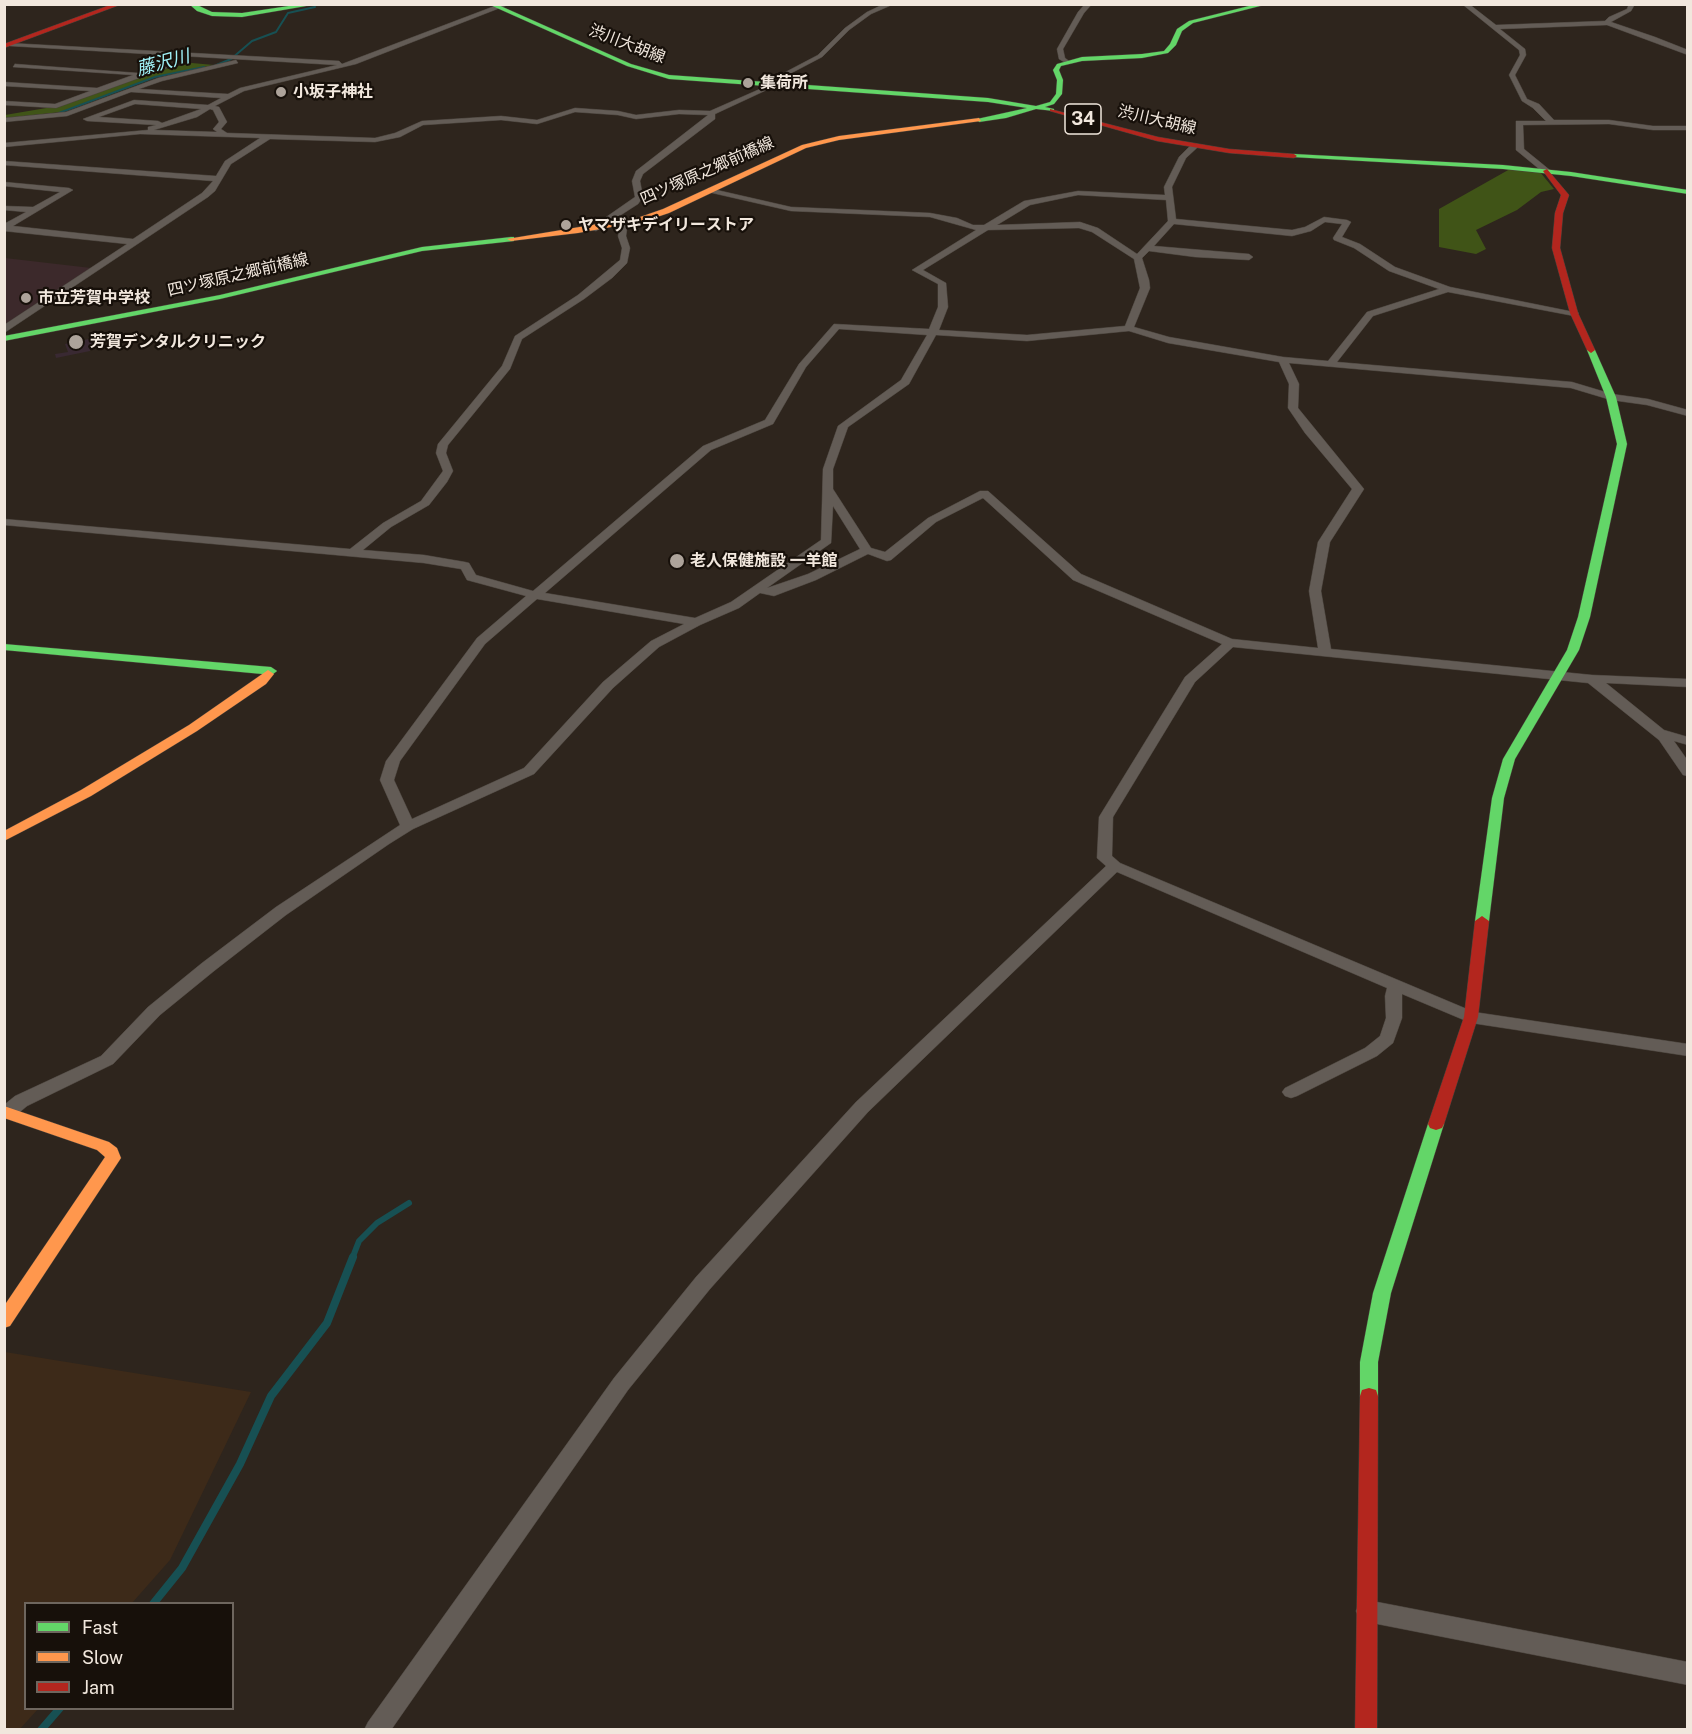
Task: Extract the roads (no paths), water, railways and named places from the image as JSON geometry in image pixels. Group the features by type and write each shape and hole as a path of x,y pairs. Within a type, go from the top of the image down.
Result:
{"main road":[{"path":"6,42 30,37 120,4"},
{"path":"191,4 200,10 229,15 261,14 316,4"},
{"path":"1040,107 1057,98 1060,80 1056,70 1066,61 1156,55 1171,49 1179,30 1191,22 1266,4"},
{"name":"渋川大胡線","path":"498,5 653,74 698,81 988,100 1040,107 1157,139 1195,146 1272,155 1468,164 1547,171 1688,192"},
{"name":"四ツ塚原之郷前橋線","path":"4,339 222,297 422,249 625,224 666,211 791,152 814,144 858,135 1006,116 1040,107"},
{"path":"1366,1730 1369,1362 1382,1293 1471,1017 1498,798 1509,759 1573,650 1584,617 1622,444 1611,397 1574,313 1556,248 1560,207 1565,195 1547,171"},
{"path":"4,647 271,671 262,682 193,728 86,793 4,837"},
{"path":"4,1321 113,1158 111,1152 103,1146 6,1112"}],"street":[{"path":"4,145 140,132 375,140 397,135 422,123 501,118 537,122 575,110 643,117 679,112 711,112 771,86 780,77 820,56 847,29 877,7 891,4"},
{"path":"1066,61 1062,58 1060,49 1081,12 1089,4"},
{"path":"1465,4 1522,49 1523,55 1512,75 1524,100 1536,106 1551,121"},
{"path":"1607,23 1611,18 1629,10 1632,4"},
{"path":"140,132 168,124 227,96 264,83 329,71 420,40 498,5"},
{"path":"1493,27 1607,23 1653,38 1688,53"},
{"path":"6,42 354,63"},
{"path":"44,55 64,47"},
{"path":"186,63 220,56"},
{"path":"4,120 67,114 160,79 253,58"},
{"path":"4,71 35,59"},
{"path":"15,66 142,74"},
{"path":"4,114 56,106 142,74 175,66"},
{"path":"4,84 100,89"},
{"path":"127,91 227,96"},
{"path":"87,119 134,102 210,106 216,109 220,116 223,122 217,129 224,134"},
{"path":"4,103 56,106"},
{"path":"593,229 635,202 639,197 636,181 639,173 712,117 711,112"},
{"path":"59,117 168,124"},
{"path":"1547,171 1520,150 1519,123 1609,122 1653,128 1688,128"},
{"path":"4,330 205,195 212,189 228,163 267,136"},
{"path":"1172,221 1168,187 1183,157 1195,146"},
{"path":"4,163 218,179"},
{"path":"4,184 69,190 4,228"},
{"path":"711,190 791,209 918,213 944,217 972,228 1080,225 1095,230 1138,258 1145,280 1130,328"},
{"path":"6,1112 21,1101 107,1060 154,1011 208,967 281,911 408,826 529,771 608,685 655,644 696,622 735,605 826,541 828,469 843,426 905,382 933,332 943,307 942,283 916,270 1027,203 1078,193 1169,198"},
{"path":"4,208 34,210"},
{"path":"1172,221 1292,232 1308,229 1324,219 1347,222 1336,238 1357,246 1392,268 1448,289 1574,313"},
{"path":"1138,258 1172,221"},
{"path":"354,552 387,525 425,503 444,480 448,471 441,453 443,444 507,367 518,338 581,297 609,276 624,261 626,248 622,236 625,224"},
{"path":"4,228 134,242"},
{"path":"1147,248 1249,257"},
{"path":"1330,363 1370,314 1448,289"},
{"path":"408,826 387,780 393,761 481,641 707,448 769,422 802,366 837,326 1027,338 1130,328 1168,340 1283,360 1572,385 1611,397 1648,402 1688,413"},
{"path":"1283,360 1294,384 1293,408 1309,431 1358,489 1324,542 1315,591 1325,653"},
{"path":"828,489 867,550 887,557 932,520 984,493 1077,577 1230,643 1592,679 1688,682"},
{"path":"4,522 424,559 465,566 471,577 535,595 696,622"},
{"path":"759,589 770,593 812,577 867,550"},
{"path":"1230,643 1190,681 1106,817 1104,858 1115,866 1471,1017 1688,1050"},
{"path":"1592,679 1659,733 1688,772"},
{"path":"1659,733 1688,741"},
{"path":"376,1730 621,1384 704,1283 862,1107 1115,866"},
{"path":"1291,1092 1371,1052 1387,1039 1394,1018 1393,996 1396,985"},
{"path":"1367,1611 1688,1674"}],"waterway":[{"name":"藤沢川","path":"214,66 231,59 252,41 276,32 288,13 315,7"},
{"name":"藤沢川","path":"59,113 155,77 204,67"},
{"path":"352,1259 359,1241 377,1223 409,1203"},
{"path":"155,1602 182,1568 240,1464 271,1396 327,1323 353,1257"},
{"path":"41,1730 58,1710"}],"place":[{"name":"集荷所","path":"748,83"},
{"name":"小坂子神社","path":"281,92"},
{"name":"ヤマザキデイリーストア","path":"566,225"},
{"name":"市立芳賀中学校","path":"26,298"},
{"name":"芳賀デンタルクリニック","path":"76,342"},
{"name":"老人保健施設 一羊館","path":"677,561"}]}
